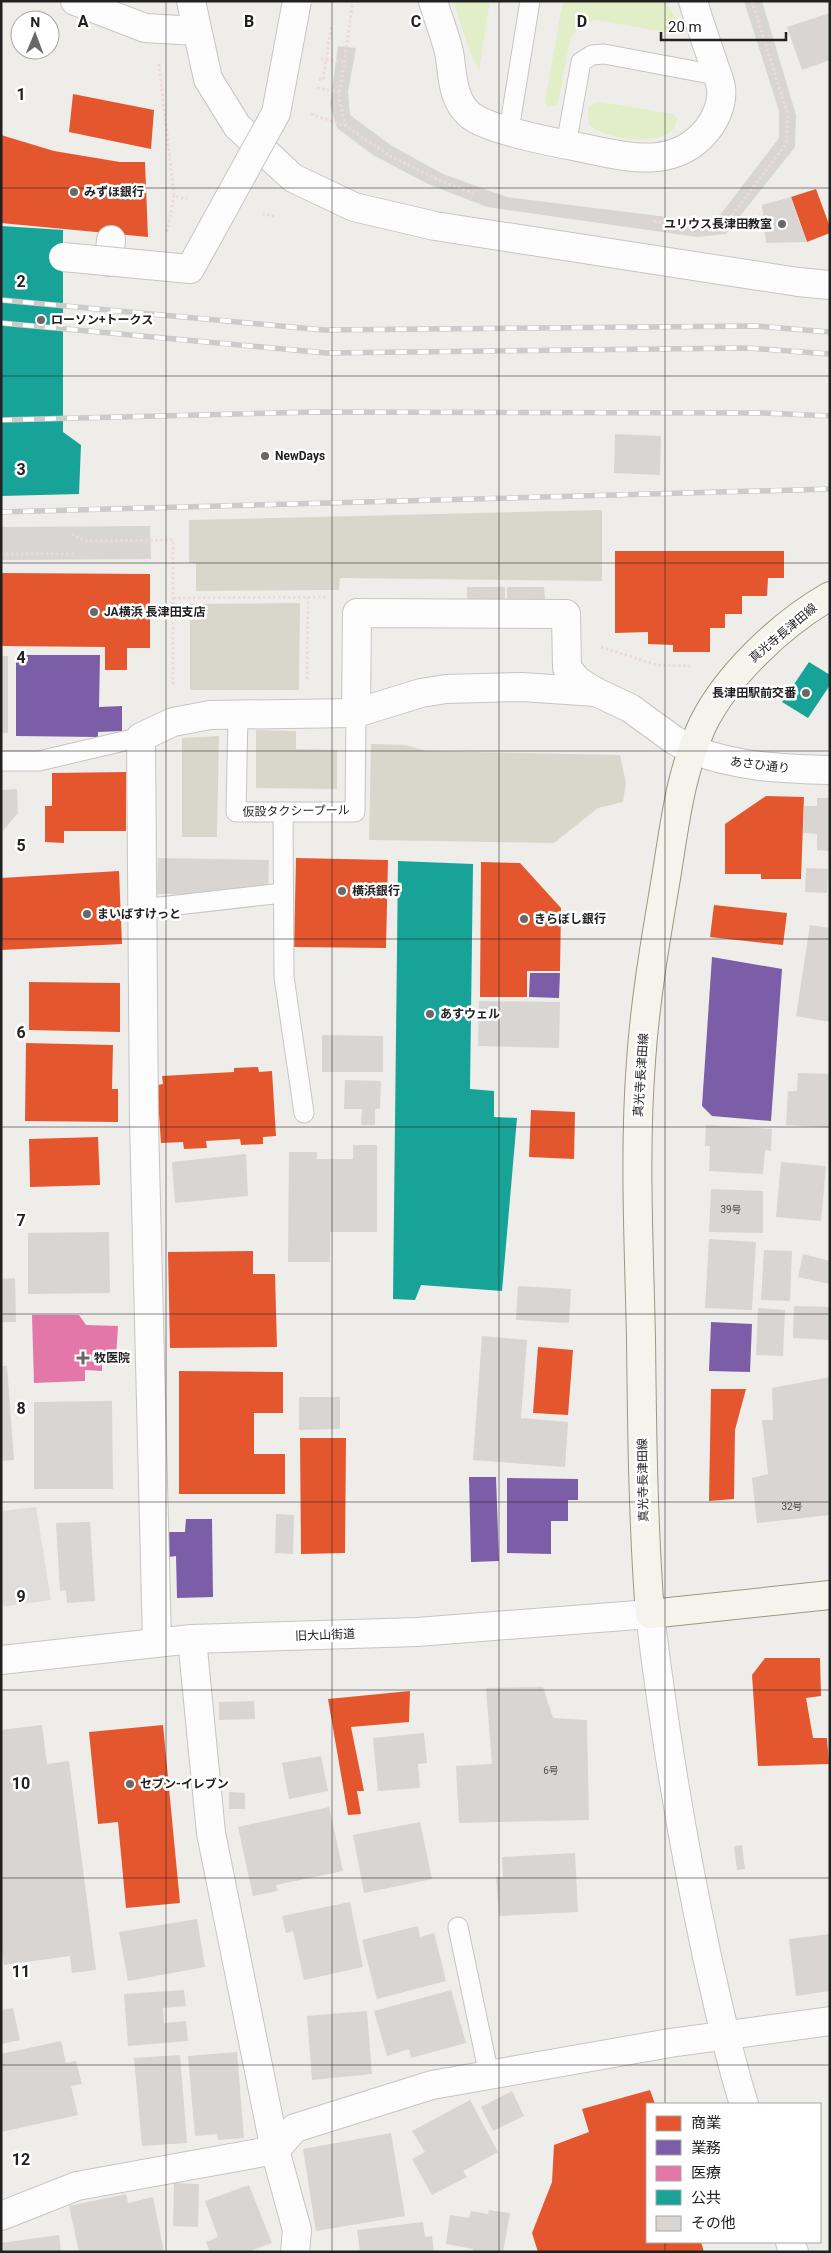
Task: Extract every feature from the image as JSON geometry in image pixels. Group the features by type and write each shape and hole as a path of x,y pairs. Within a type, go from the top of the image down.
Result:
{"main road":[{"name":"真光寺長津田線","path":"650,1614 644,1534 637,1138 640,1071 651,969 679,799 693,750 711,709 734,678 760,650 830,596"},
{"path":"650,1614 830,1595"}],"street":[{"path":"75,1 145,28 197,31"},
{"path":"191,1 208,79 236,126 293,178 354,207 436,226 798,282 830,284"},
{"path":"63,257 110,251 190,269 276,113 288,83 297,1"},
{"path":"433,1 449,51 453,86 461,105 470,115 509,130 566,145 625,156 651,158 669,156 686,150 701,138 712,124 719,107 721,88 693,1"},
{"path":"356,713 357,613 566,614 567,668 578,681 596,692"},
{"path":"157,1642 144,1122 141,737 187,718 356,713 420,693 446,688 522,687 596,692"},
{"name":"あさひ通り","path":"596,692 630,708 674,740 716,759 746,766 776,769 830,770"},
{"path":"650,1614 659,1687 694,1895 725,2035 744,2103"},
{"name":"旧大山街道","path":"1,1660 192,1639 417,1632 650,1614"},
{"path":"192,1639 211,1833 276,2150 297,2230 295,2252"},
{"path":"1,2216 77,2186 276,2150 295,2128 432,2085 725,2035 830,2021"}],"lane":[{"path":"509,130 530,1"},
{"path":"566,145 581,62 592,55 604,54 716,75"},
{"name":"仮設タクシープール","path":"238,715 236,812 355,812 356,713"},
{"path":"1,760 40,761 141,737"},
{"path":"283,812 284,977 304,1113"},
{"path":"142,909 283,893"},
{"path":"458,1927 489,2075"}],"path":[{"path":"346,126 339,99 353,1"},
{"path":"158,56 174,196 167,235"},
{"path":"319,58 344,62"},
{"path":"174,196 192,200"},
{"path":"256,212 274,216"},
{"path":"72,534 84,541 173,540 173,696"},
{"path":"1,554 73,554"},
{"path":"307,686 308,597"},
{"path":"173,598 334,597"},
{"path":"598,646 657,665 690,666"}],"shaded area":[{"path":"602,510 602,581 340,578 339,590 196,591 196,563 189,563 189,520"},
{"path":"300,603 299,690 190,690 190,604"},
{"path":"256,730 296,731 296,749 337,750 337,789 256,788"},
{"path":"219,736 217,837 182,837 182,738"},
{"path":"371,744 406,745 426,751 620,755 626,783 623,802 598,808 554,843 369,840"},
{"path":"36,1507 51,1600 1,1607 1,1511"}],"green space":[{"path":"453,1 490,1 479,70 470,52"},
{"path":"564,1 666,1 674,15 679,30 676,34 596,20 582,23 570,39 558,105 548,107 545,102"},
{"path":"601,102 673,114 677,118 673,128 665,135 652,139 622,138 596,130 588,124 588,108 594,103"}],"building: 商業":[{"path":"73,94 154,110 151,149 69,132"},
{"name":"みずほ銀行","path":"1,135 54,151 120,162 145,162 148,237 1,223"},
{"path":"816,189 830,227 830,233 807,242 791,197"},
{"path":"615,551 784,551 784,578 768,578 767,596 742,596 742,614 725,614 725,628 710,628 710,652 673,652 673,645 648,644 648,632 615,633"},
{"path":"1,573 150,574 150,648 127,648 127,670 105,670 105,647 1,646"},
{"path":"126,772 126,831 64,831 64,843 45,842 45,806 52,806 52,773"},
{"path":"766,796 804,797 801,879 761,879 761,874 725,874 725,824"},
{"path":"296,858 388,860 386,948 294,947"},
{"path":"481,862 520,863 561,908 560,971 527,971 527,997 480,997"},
{"path":"119,871 122,944 1,950 1,878"},
{"path":"714,905 787,913 783,945 710,937"},
{"path":"29,982 120,983 120,1032 29,1030"},
{"path":"26,1043 113,1045 112,1089 118,1089 118,1122 25,1121"},
{"path":"258,1067 259,1072 272,1071 276,1136 263,1137 263,1144 241,1145 240,1139 206,1141 207,1148 184,1149 183,1142 161,1143 157,1085 163,1084 162,1076 234,1072 234,1068"},
{"path":"531,1110 575,1112 574,1159 529,1157"},
{"path":"98,1137 100,1185 30,1187 29,1139"},
{"path":"253,1251 253,1274 275,1274 277,1347 170,1348 168,1252"},
{"path":"538,1347 573,1350 568,1415 533,1413"},
{"path":"179,1371 283,1372 283,1413 254,1413 254,1454 285,1454 285,1494 179,1494"},
{"path":"711,1389 746,1389 735,1430 734,1499 709,1501"},
{"path":"300,1438 346,1438 345,1553 301,1554"},
{"path":"765,1658 820,1658 821,1696 806,1698 813,1738 827,1738 829,1764 758,1766 752,1675"},
{"path":"410,1691 409,1722 351,1727 364,1791 357,1791 361,1814 348,1815 328,1699"},
{"path":"163,1725 180,1903 126,1908 118,1822 98,1824 89,1732"},
{"path":"650,2090 655,2103 646,2103 646,2243 701,2243 704,2252 538,2252 532,2233 552,2182 554,2145 589,2132 582,2109"}],"building: 業務":[{"path":"16,655 100,655 99,707 122,706 122,731 98,732 98,737 16,736"},
{"path":"712,957 782,969 771,1121 712,1116 702,1106"},
{"path":"530,973 560,973 559,998 529,997"},
{"path":"711,1322 752,1324 750,1372 709,1371"},
{"path":"469,1477 496,1477 499,1561 471,1562"},
{"path":"507,1478 578,1479 578,1500 568,1500 568,1521 551,1521 551,1554 507,1553"},
{"path":"186,1519 212,1519 213,1597 177,1598 176,1556 169,1557 169,1532 185,1532"}],"building: 医療":[{"path":"32,1315 79,1315 86,1325 118,1326 116,1358 102,1357 102,1371 85,1370 85,1381 34,1383"}],"building: 公共":[{"path":"1,226 63,230 63,432 81,445 79,494 1,496"},
{"name":"長津田駅前交番","path":"809,662 830,675 830,685 808,718 782,702"},
{"path":"398,861 473,864 470,1089 494,1091 494,1117 517,1118 502,1291 421,1285 415,1300 393,1299"}],"building: その他":[{"path":"744,1 762,1 796,115 795,147 726,234 697,237 487,207 428,184 373,155 337,128 330,105 338,46 356,48 348,92 350,115 392,146 443,174 507,197 699,221 717,219 779,138 779,111"},
{"path":"830,13 830,60 802,70 787,27"},
{"name":"ユリウス長津田教室","path":"791,197 807,242 766,243 762,205"},
{"path":"615,434 661,436 660,475 614,473"},
{"path":"150,526 151,559 1,560 1,527"},
{"path":"467,587 505,587 505,599 467,599"},
{"path":"507,587 544,587 545,599 507,599"},
{"path":"1,656 8,656 8,733 1,733"},
{"path":"17,789 18,813 1,833 1,790"},
{"path":"817,798 830,798 830,851 817,850 817,834 803,833 804,806 817,806"},
{"path":"158,858 269,860 268,890 157,894"},
{"path":"806,868 828,869 827,893 805,892"},
{"path":"810,925 830,928 830,1022 796,1016"},
{"path":"479,1001 560,1002 559,1048 478,1046"},
{"path":"322,1035 383,1036 383,1072 322,1072"},
{"path":"798,1073 830,1074 830,1128 786,1125 788,1091 797,1091"},
{"path":"345,1080 381,1081 380,1109 375,1109 375,1125 361,1125 362,1109 344,1109"},
{"path":"706,1125 772,1129 771,1151 765,1150 763,1174 709,1171 710,1146 705,1146"},
{"path":"353,1145 377,1145 377,1232 330,1232 330,1262 288,1262 289,1152 317,1152 317,1159 353,1159"},
{"path":"246,1154 248,1196 175,1203 172,1162"},
{"path":"781,1162 826,1166 821,1221 776,1217"},
{"path":"711,1189 763,1191 763,1233 709,1232"},
{"path":"109,1232 110,1293 28,1294 28,1233"},
{"path":"709,1239 756,1242 752,1310 705,1308"},
{"path":"764,1250 792,1251 790,1301 761,1300"},
{"path":"803,1254 830,1261 830,1284 798,1277"},
{"path":"15,1278 16,1322 1,1322 1,1279"},
{"path":"518,1286 571,1289 569,1323 516,1320"},
{"path":"794,1306 830,1307 830,1340 793,1338"},
{"path":"758,1308 785,1310 783,1356 756,1355"},
{"path":"482,1336 527,1340 521,1418 568,1422 565,1467 473,1460"},
{"path":"1,1366 7,1366 14,1460 1,1461"},
{"path":"830,1377 830,1515 757,1523 752,1478 768,1474 762,1420 773,1420 772,1388"},
{"path":"299,1397 340,1397 340,1429 299,1430"},
{"path":"112,1401 113,1489 34,1489 34,1402"},
{"path":"276,1514 294,1515 293,1554 275,1553"},
{"path":"90,1522 95,1601 67,1603 66,1590 60,1591 56,1523"},
{"path":"543,1687 553,1718 587,1720 589,1820 459,1823 456,1766 492,1764 486,1688"},
{"path":"254,1701 255,1719 219,1720 219,1702"},
{"path":"42,1725 47,1764 69,1761 96,1970 72,1973 70,1956 4,1965 1,1941 1,1730"},
{"path":"424,1733 427,1763 418,1764 420,1788 378,1791 373,1738"},
{"path":"321,1756 328,1791 289,1799 282,1763"},
{"path":"229,1792 245,1793 245,1809 229,1809"},
{"path":"329,1807 343,1871 276,1885 278,1891 253,1896 238,1827"},
{"path":"420,1822 432,1879 364,1893 353,1835"},
{"path":"742,1845 745,1869 737,1870 734,1846"},
{"path":"575,1853 578,1912 499,1916 496,1877 503,1877 502,1857"},
{"path":"350,1902 363,1967 304,1980 293,1931 286,1933 282,1916"},
{"path":"197,1919 205,1967 128,1981 119,1932"},
{"path":"418,1926 420,1937 434,1933 446,1981 377,1999 362,1940"},
{"path":"830,1934 830,1991 796,1996 789,1939"},
{"path":"184,1990 186,2006 163,2008 164,2023 186,2021 188,2041 128,2046 124,1994"},
{"path":"451,1990 466,2043 411,2058 409,2049 387,2056 374,2011"},
{"path":"13,2008 20,2040 1,2044 1,2010"},
{"path":"367,2011 372,2074 312,2080 307,2016"},
{"path":"61,2041 66,2063 76,2061 82,2084 71,2086 78,2115 1,2132 1,2054"},
{"path":"237,2052 244,2138 218,2140 217,2134 195,2136 188,2056"},
{"path":"180,2055 187,2143 142,2146 134,2058"},
{"path":"512,2091 524,2116 493,2131 481,2107"},
{"path":"470,2100 498,2152 463,2171 467,2177 432,2195 412,2159 425,2152 412,2131"},
{"path":"391,2133 405,2216 316,2231 303,2149"},
{"path":"174,2183 199,2184 198,2227 173,2226"},
{"path":"249,2185 272,2243 247,2252 210,2252 206,2242 218,2237 205,2201"},
{"path":"126,2194 128,2203 153,2197 164,2252 79,2252 69,2206"},
{"path":"489,2210 510,2213 503,2252 473,2252 473,2249 446,2244 450,2215 469,2218 471,2211 488,2214"},
{"path":"423,2222 425,2237 432,2236 434,2252 360,2252 357,2230"},
{"path":"59,2235 61,2252 1,2252 1,2243"}],"railway":[{"path":"1,300 324,330 756,326 830,332"},
{"path":"1,323 326,353 747,348 830,354"},
{"path":"1,420 315,412 764,413 830,416"},
{"path":"1,512 830,489"}],"place":[{"name":"みずほ銀行","path":"74,192"},
{"name":"ユリウス長津田教室","path":"782,224"},
{"name":"ローソン+トークス","path":"41,320"},
{"name":"NewDays","path":"265,456"},
{"name":"JA横浜 長津田支店","path":"94,612"},
{"name":"長津田駅前交番","path":"806,693"},
{"name":"横浜銀行","path":"342,891"},
{"name":"まいばすけっと","path":"87,914"},
{"name":"きらぼし銀行","path":"524,919"},
{"name":"あすウェル","path":"430,1014"},
{"name":"牧医院","path":"83,1358"},
{"name":"セブン-イレブン","path":"130,1784"}]}
